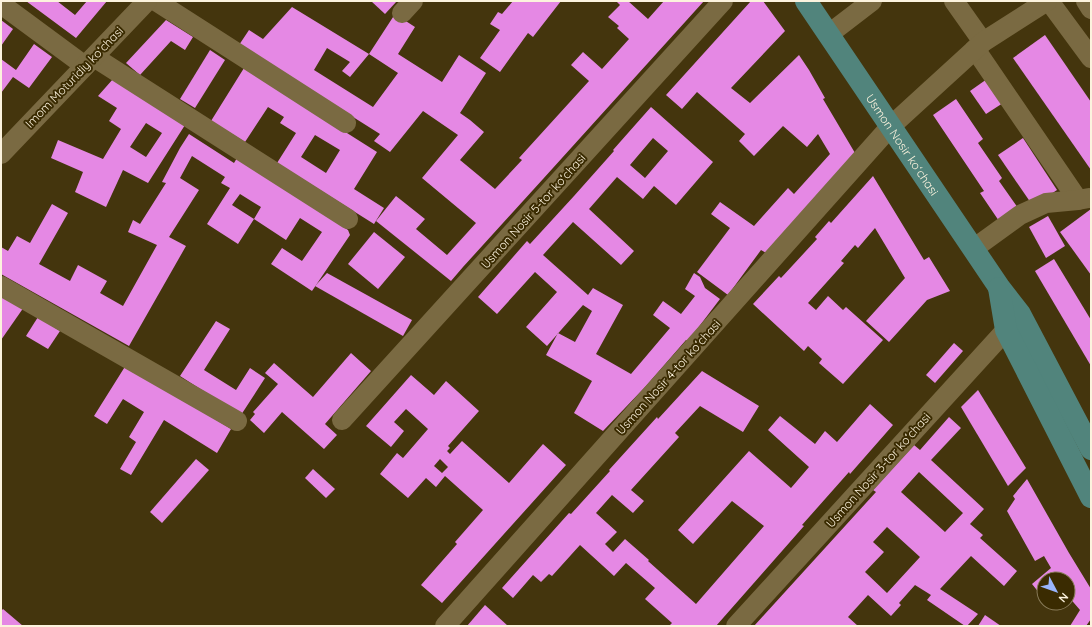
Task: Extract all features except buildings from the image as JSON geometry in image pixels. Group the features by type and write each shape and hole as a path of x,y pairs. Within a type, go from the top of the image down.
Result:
{"main road":[{"name":"Usmon Nosir ko‘chasi","path":"806,1 999,287 1013,322 1091,497"},
{"name":"Usmon Nosir ko‘chasi","path":"1013,322 1091,449"}],"street":[{"name":"Imom Moturidiy koʻchasi","path":"1,154 147,1"},
{"path":"156,1 346,123"},
{"name":"Usmon Nosir 5-tor koʻchasi","path":"342,420 723,1"},
{"path":"829,34 872,1"},
{"path":"954,1 979,45 1085,199 1046,203 1020,215 973,249"},
{"path":"1048,1 1091,58"},
{"name":"Usmon Nosir 4-tor koʻchasi","path":"445,626 890,127 979,45 1048,1"},
{"path":"1086,1 1091,9"},
{"path":"1,4 89,61 348,219"},
{"path":"1,286 237,421"},
{"name":"Usmon Nosir 3-tor koʻchasi","path":"736,626 1013,322"}]}
